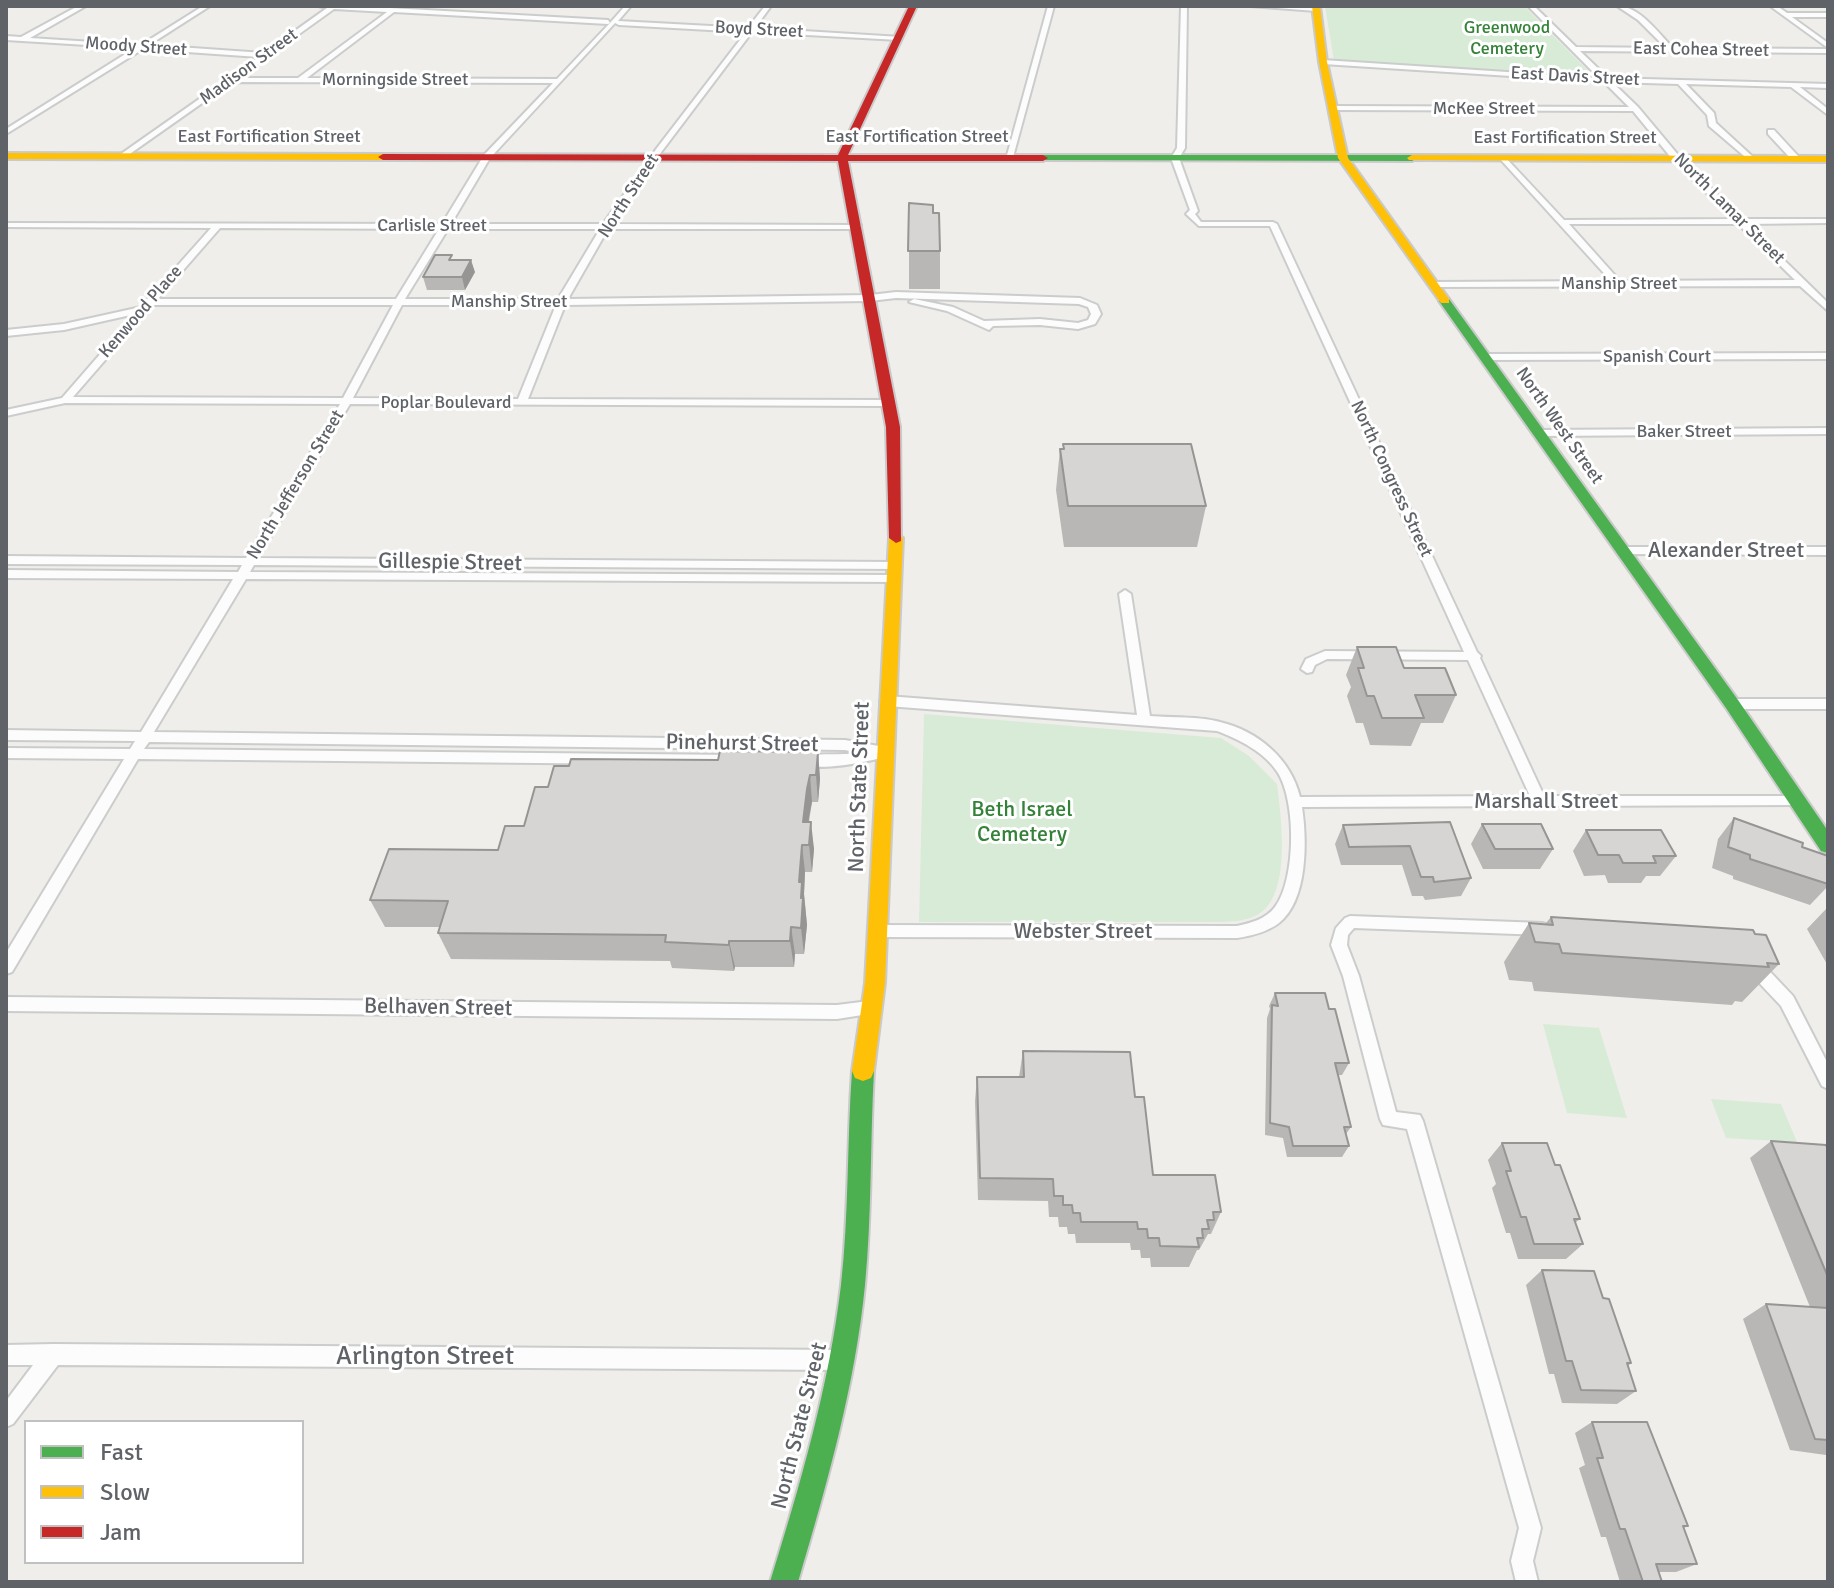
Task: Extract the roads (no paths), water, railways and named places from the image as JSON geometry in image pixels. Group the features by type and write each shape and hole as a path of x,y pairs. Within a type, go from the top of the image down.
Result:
{"street":[{"path":"6,48 83,6"},
{"path":"6,132 207,6"},
{"name":"Boyd Street","path":"321,6 899,38"},
{"name":"Madison Street","path":"124,156 334,6"},
{"name":"North Jefferson Street","path":"6,967 346,402 399,302 487,157 628,6"},
{"name":"North Street","path":"521,403 562,302 608,227 654,157 768,6"},
{"path":"842,157 913,6"},
{"path":"1009,157 1051,6"},
{"name":"North Congress Street","path":"1184,6 1181,148 1175,158 1194,211 1190,214 1191,218 1199,224 1273,224 1540,802"},
{"path":"1253,6 1316,8"},
{"name":"North Lamar Street","path":"1531,6 1635,109 1676,158 1828,308"},
{"path":"1620,6 1641,18 1646,27 1671,49"},
{"path":"1773,6 1828,48"},
{"name":"North West Street","path":"1316,8 1323,62 1343,158 1732,704 1828,846"},
{"path":"300,80 393,10"},
{"path":"1786,15 1828,15"},
{"name":"Moody Street","path":"6,38 266,55"},
{"name":"East Cohea Street","path":"1574,49 1828,48"},
{"name":"East Davis Street","path":"1323,62 1606,80 1828,86"},
{"name":"Morningside Street","path":"232,80 558,81"},
{"path":"1679,81 1711,115 1712,124 1750,159"},
{"path":"1793,85 1828,113"},
{"name":"McKee Street","path":"1333,108 1635,109"},
{"path":"1771,132 1796,159"},
{"name":"East Fortification Street","path":"6,156 1828,159"},
{"name":"North State Street","path":"784,1582 815,1479 843,1360 854,1274 869,1008 875,983 878,931 894,573 895,459 888,403 858,227 842,157"},
{"path":"1504,158 1618,284"},
{"path":"1561,222 1828,221"},
{"name":"Carlisle Street","path":"6,225 858,227"},
{"name":"Kenwood Place","path":"65,400 217,226"},
{"name":"Manship Street","path":"1434,285 1804,283"},
{"name":"Manship Street","path":"6,333 64,327 144,306 955,295 1074,301 1092,305 1096,314 1094,320 1078,326 1040,322 987,326 950,309 870,298"},
{"name":"Spanish Court","path":"1486,357 1828,356"},
{"name":"Poplar Boulevard","path":"6,413 65,400 888,403"},
{"name":"Baker Street","path":"1540,433 1828,431"},
{"name":"Alexander Street","path":"1624,551 1828,551"},
{"name":"Gillespie Street","path":"6,560 249,561 894,573"},
{"name":"Gillespie Street","path":"6,574 894,573"},
{"path":"1125,594 1144,720"},
{"path":"1307,669 1310,662 1325,655 1475,656"},
{"path":"887,701 1218,726 1260,748 1285,773 1295,802"},
{"path":"1732,704 1828,704"},
{"name":"Pinehurst Street","path":"6,735 845,745 885,752"},
{"path":"264,756 272,738"},
{"path":"404,757 411,740"},
{"name":"Pinehurst Street","path":"781,760 845,761 885,752"},
{"name":"Pinehurst Street","path":"6,753 754,760"},
{"name":"Marshall Street","path":"1295,802 1797,801"},
{"name":"Webster Street","path":"878,931 1237,932 1258,928 1282,910 1293,877 1295,802"},
{"path":"1527,1582 1522,1561 1530,1528 1414,1121 1389,1119 1351,976 1339,945 1341,933 1350,922 1560,930"},
{"path":"1737,954 1772,983 1787,1001 1828,1081"},
{"name":"Belhaven Street","path":"6,1004 837,1012 869,1008"},
{"path":"6,1417 54,1354"},
{"name":"Arlington Street","path":"6,1355 843,1360"}],"park label":[{"name":"Greenwood Cemetery","path":"1507,38"},
{"name":"Beth Israel Cemetery","path":"1022,822"}]}
